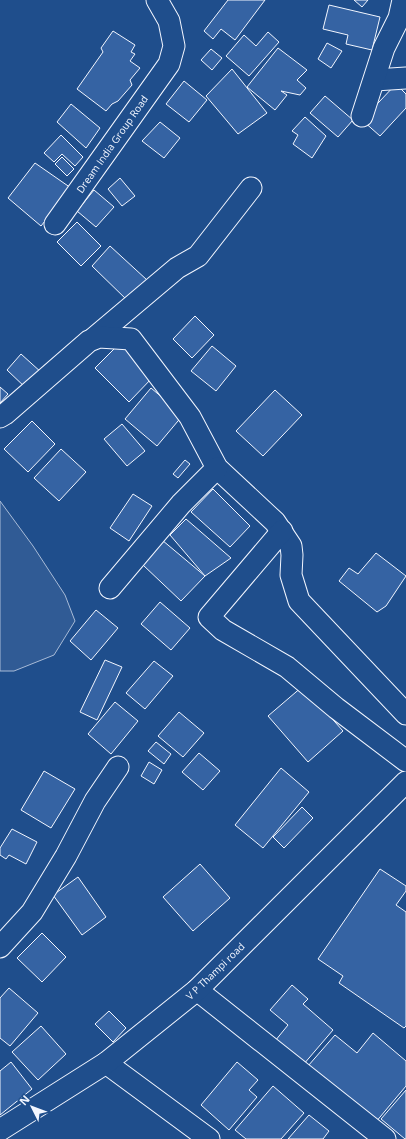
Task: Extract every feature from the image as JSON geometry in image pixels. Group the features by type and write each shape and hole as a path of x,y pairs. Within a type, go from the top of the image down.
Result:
{"street":[{"name":"Dream India Group Road","path":"55,224 169,64 174,46 172,34 169,21 157,0"},
{"path":"362,116 375,80 384,48 399,18 403,0"},
{"path":"375,80 406,78"},
{"path":"0,417 177,268 198,256 252,188"},
{"path":"94,338 103,337 131,339 190,417 217,468 275,522 282,531 291,546 291,575 298,601 406,714"},
{"path":"110,588 181,504 217,468"},
{"path":"282,531 209,617 223,630 286,668 406,761"},
{"path":"0,947 32,912 66,856 94,800 118,767"},
{"name":"V P Thampi road","path":"0,1130 106,1063 197,990 406,782"},
{"path":"197,990 385,1139"},
{"path":"106,1063 209,1139"}],"shaded area":[{"path":"0,501 33,546 65,595 75,621 54,655 14,671 0,671"}],"building":[{"path":"228,0 265,0 235,40 221,29 213,39 204,31"},
{"path":"354,0 368,0 362,7"},
{"path":"329,5 380,17 372,50 346,44 348,35 323,29"},
{"path":"113,31 135,45 131,52 135,54 130,61 140,68 130,80 132,85 118,101 112,104 106,111 77,89 103,52 101,48"},
{"path":"268,32 279,42 249,76 226,56 244,35 256,46"},
{"path":"327,43 342,51 331,68 318,59"},
{"path":"278,48 307,70 297,80 306,88 300,95 281,91 287,95 275,110 247,87"},
{"path":"211,49 222,58 212,70 201,60"},
{"path":"232,69 267,113 238,134 206,96"},
{"path":"184,81 207,100 189,122 166,104"},
{"path":"396,84 406,94 406,108 380,136 362,120"},
{"path":"325,96 353,120 338,137 310,113"},
{"path":"71,104 100,128 86,148 57,122"},
{"path":"305,117 326,136 312,158 293,144 298,135 292,131"},
{"path":"160,122 180,138 164,158 142,141"},
{"path":"61,135 83,157 75,166 62,154 54,162 44,153"},
{"path":"62,157 74,169 67,176 55,164"},
{"path":"35,163 71,188 41,226 8,198"},
{"path":"120,178 135,196 122,206 108,189"},
{"path":"94,190 114,207 96,227 77,211"},
{"path":"77,222 101,246 81,266 57,242"},
{"path":"110,246 147,280 128,301 92,266"},
{"path":"195,316 214,335 192,358 173,339"},
{"path":"120,343 153,377 129,402 95,368"},
{"path":"212,346 236,366 216,391 191,371"},
{"path":"21,354 42,373 27,389 7,370"},
{"path":"0,387 8,394 0,403"},
{"path":"151,388 183,415 157,446 125,419"},
{"path":"275,390 302,415 263,456 236,431"},
{"path":"32,421 55,444 28,472 4,449"},
{"path":"122,424 145,451 127,466 104,439"},
{"path":"61,449 86,472 59,501 34,478"},
{"path":"185,460 190,464 178,478 173,474"},
{"path":"213,489 250,526 230,547 191,512"},
{"path":"133,494 152,506 129,541 110,528"},
{"path":"186,519 231,558 205,576 170,535"},
{"path":"162,540 205,576 181,601 143,565"},
{"path":"376,553 406,576 386,606 377,612 339,581 349,568 358,574"},
{"path":"160,602 190,628 171,650 141,624"},
{"path":"96,610 118,628 91,660 70,641"},
{"path":"105,660 122,667 97,720 80,712"},
{"path":"154,661 173,676 145,709 126,693"},
{"path":"303,686 343,731 308,762 268,716"},
{"path":"115,702 138,721 111,754 88,734"},
{"path":"179,712 204,733 183,757 158,736"},
{"path":"156,742 171,754 164,764 148,751"},
{"path":"199,753 220,771 203,790 182,772"},
{"path":"149,762 162,770 154,784 141,776"},
{"path":"281,768 309,792 263,848 235,825"},
{"path":"44,771 75,789 51,828 21,810"},
{"path":"302,807 313,818 284,848 273,837"},
{"path":"12,829 37,842 26,864 9,855 6,859 0,855 0,848"},
{"path":"200,864 230,898 193,931 163,897"},
{"path":"380,869 406,886 406,891 396,905 406,912 406,1026 404,1028 339,983 343,976 318,959"},
{"path":"78,877 106,917 82,935 53,895"},
{"path":"42,933 66,957 42,982 17,958"},
{"path":"292,985 308,999 303,1004 333,1030 303,1065 275,1041 288,1025 270,1010"},
{"path":"9,988 38,1013 10,1046 0,1038 0,998"},
{"path":"109,1011 126,1028 113,1042 95,1024"},
{"path":"41,1026 66,1054 38,1080 12,1052"},
{"path":"373,1033 406,1061 406,1086 375,1123 308,1066 335,1035 357,1053"},
{"path":"11,1062 32,1089 0,1115 0,1071"},
{"path":"237,1062 258,1080 249,1090 257,1097 229,1130 201,1105"},
{"path":"273,1086 304,1113 281,1139 246,1139 235,1130"},
{"path":"406,1090 406,1139 405,1139 381,1119"},
{"path":"309,1115 329,1131 323,1139 288,1139"}]}
